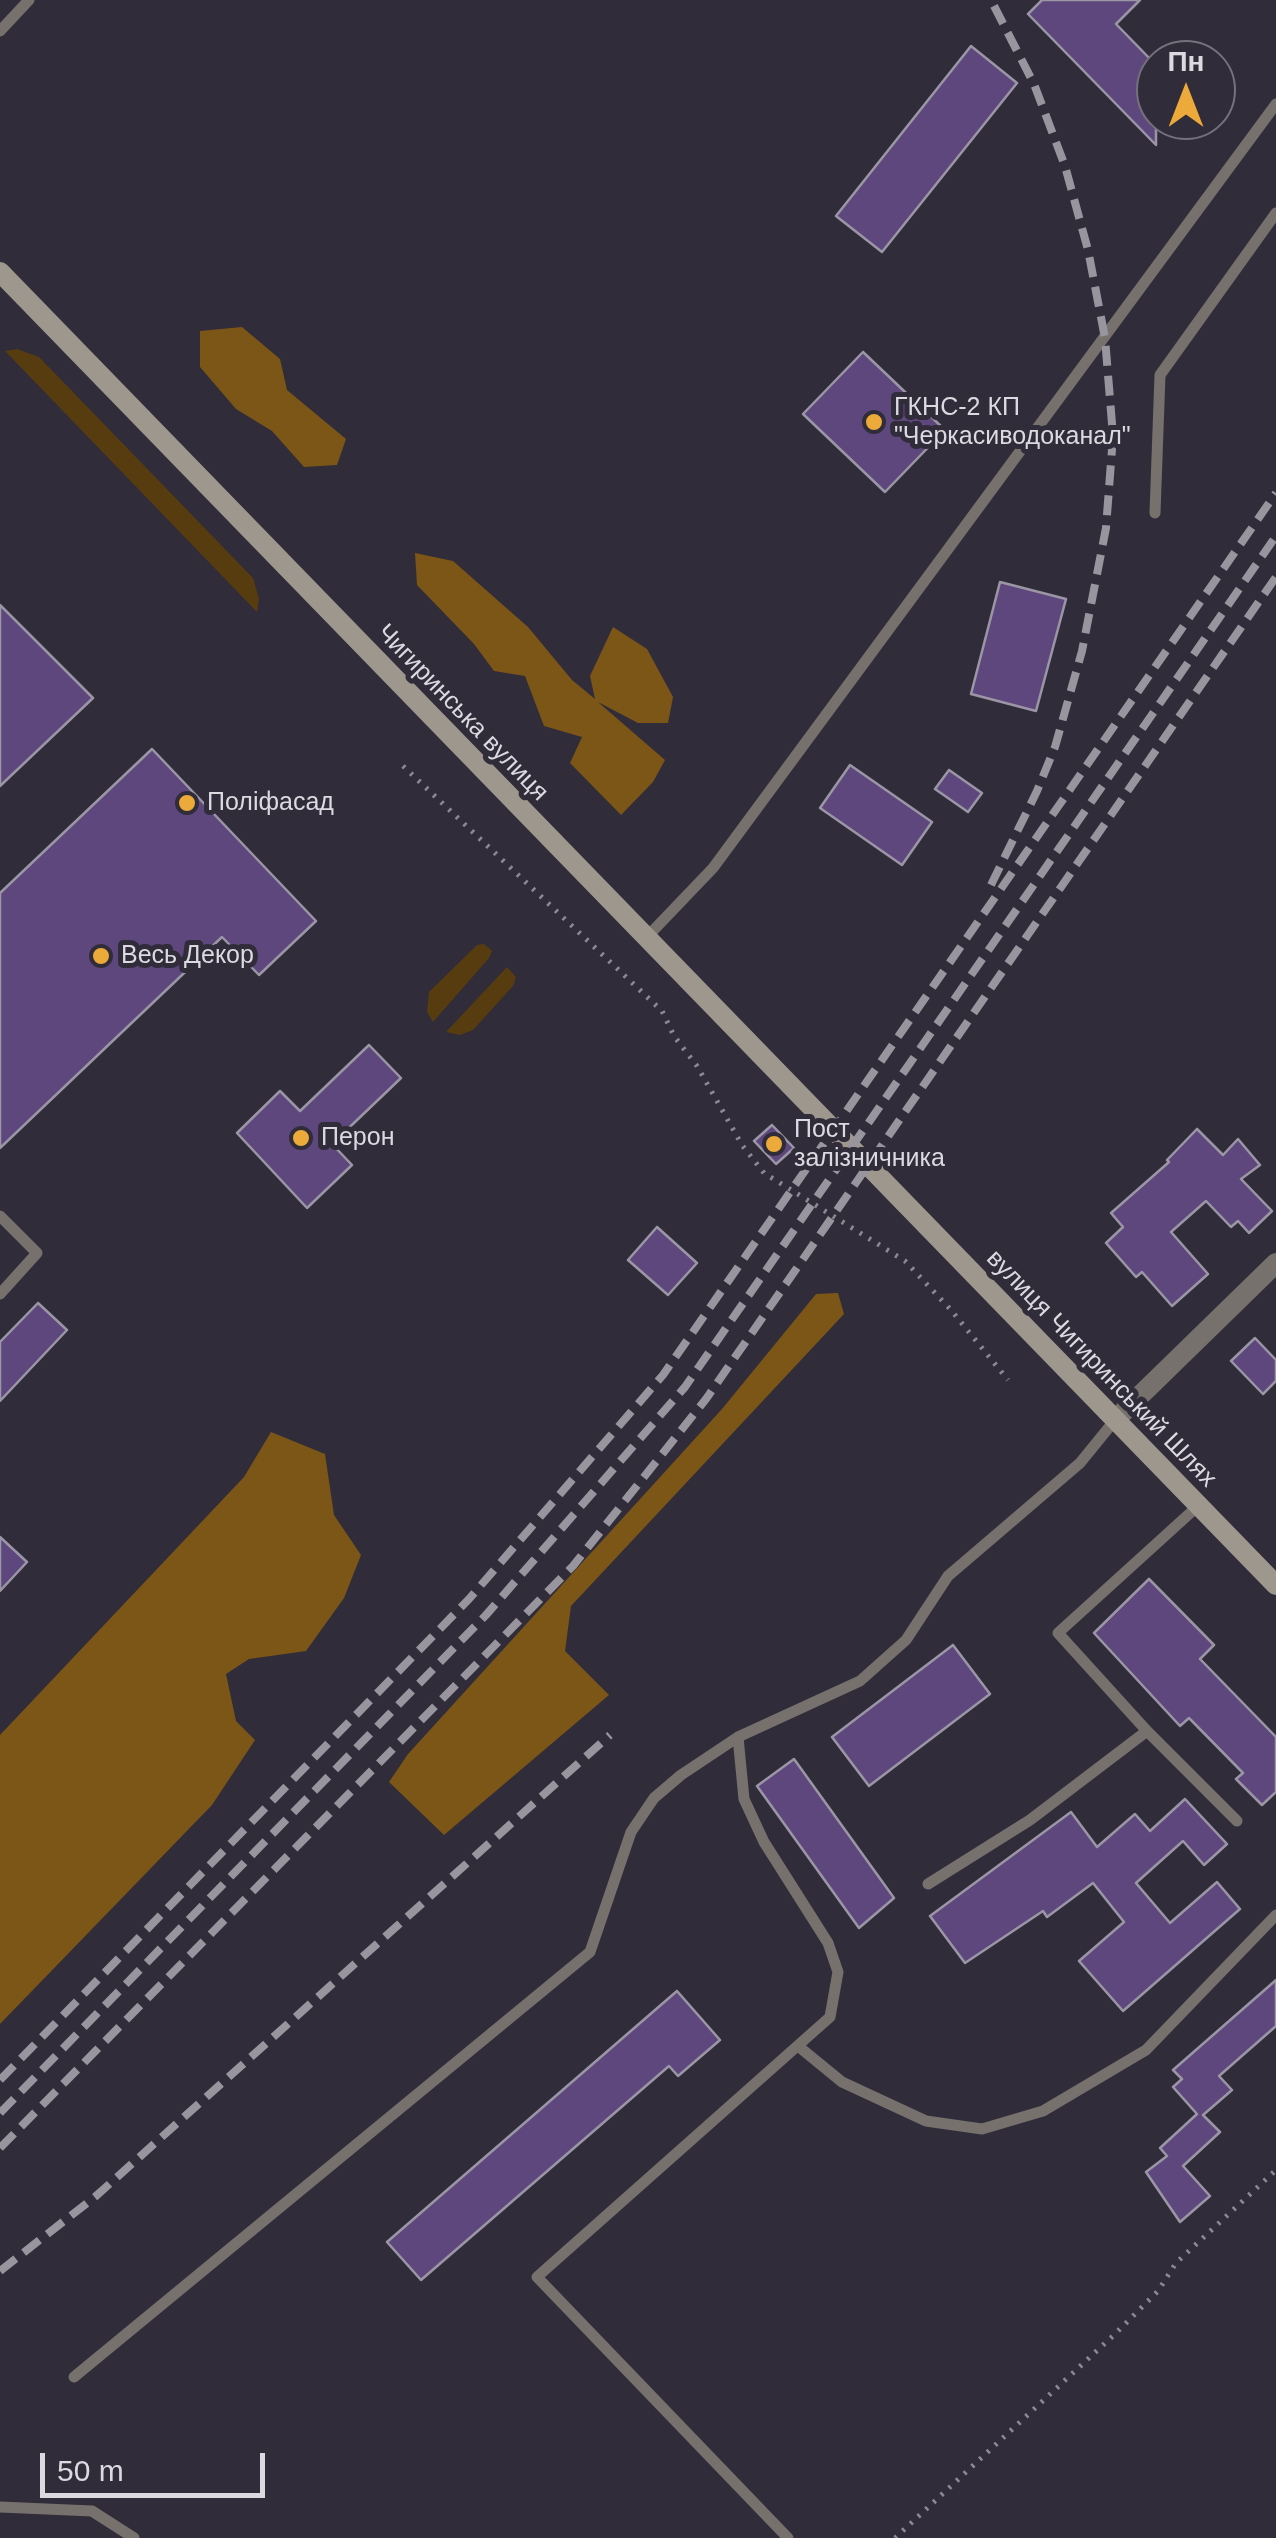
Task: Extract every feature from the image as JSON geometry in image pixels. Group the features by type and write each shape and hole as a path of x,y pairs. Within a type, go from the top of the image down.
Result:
{"main road":[{"name":"Чигиринська вулиця","path":"3,282 889,1188"},
{"name":"вулиця Чигиринський Шлях","path":"889,1188 1276,1585"}],"street":[{"path":"1116,1420 1276,1263"}],"lane":[{"path":"0,31 29,0"},
{"path":"647,938 714,868 1276,104"},
{"path":"1156,513 1160,375 1276,213"},
{"path":"0,1216 36,1253 0,1294"},
{"path":"74,2377 590,1952 630,1832 654,1798 738,1737 860,1681 906,1640 948,1576 1080,1463 1116,1420"},
{"path":"1199,1506 1058,1633 1147,1731 1237,1821"},
{"path":"928,1884 1030,1820 1147,1731"},
{"path":"738,1737 744,1799 764,1842 828,1942 838,1972 830,2017 537,2277 788,2538"},
{"path":"798,2046 842,2082 926,2122 982,2129 1043,2111 1146,2050 1276,1915"},
{"path":"0,2506 92,2511 134,2538"}],"path":[{"path":"403,766 662,1011 742,1145 764,1173 905,1261 1008,1380"},
{"path":"895,2538 1116,2333 1158,2291 1176,2263 1276,2170"}],"shaded area":[{"path":"242,327 280,359 287,390 346,439 337,465 304,467 272,431 236,409 200,367 200,331"},
{"path":"17,349 39,357 253,578 259,599 257,612 5,351"},
{"path":"415,553 453,561 528,627 572,680 595,699 590,676 613,627 647,649 673,697 668,723 638,723 598,702 665,760 653,782 621,815 570,763 582,737 544,726 525,676 494,671 474,644 417,585"},
{"path":"484,944 492,951 489,958 433,1022 427,1012 429,992 477,945"},
{"path":"507,967 516,977 513,986 473,1030 460,1035 446,1032"},
{"path":"838,1293 844,1314 571,1606 565,1651 609,1695 444,1835 389,1782 408,1754 722,1409 816,1294"},
{"path":"271,1432 325,1454 334,1515 361,1555 344,1598 306,1651 249,1659 226,1674 236,1721 255,1740 212,1805 0,2024 0,1735 244,1477"}],"building":[{"path":"1042,0 1140,0 1116,24 1136,44 1136,125 1028,14"},
{"path":"971,46 1017,83 882,252 836,216"},
{"name":"ГКНС-2 КП \"Черкасиводоканал\"","path":"863,352 945,430 885,492 803,414"},
{"path":"1000,582 1066,599 1036,711 971,694"},
{"path":"0,605 93,698 0,786"},
{"name":"Весь Декор","path":"152,749 316,921 259,975 222,937 0,1148 0,893"},
{"path":"850,765 932,822 902,865 820,808"},
{"path":"949,770 982,793 968,812 935,789"},
{"path":"369,1045 401,1078 332,1144 352,1165 307,1208 237,1133 280,1091 300,1111"},
{"name":"Пост залізничника","path":"772,1125 794,1148 776,1164 754,1141"},
{"path":"1197,1129 1223,1155 1238,1139 1260,1165 1241,1179 1272,1211 1249,1233 1238,1221 1231,1227 1206,1201 1171,1232 1208,1274 1172,1306 1142,1272 1136,1277 1106,1243 1123,1227 1111,1213 1169,1162"},
{"path":"657,1227 697,1263 668,1295 628,1260"},
{"path":"38,1303 67,1330 0,1401 0,1342"},
{"path":"1255,1338 1276,1360 1276,1381 1263,1394 1231,1361"},
{"path":"0,1537 27,1562 0,1591"},
{"path":"1149,1579 1214,1645 1200,1659 1276,1737 1276,1792 1262,1805 1236,1779 1243,1773 1189,1718 1180,1726 1094,1633"},
{"path":"953,1645 990,1694 869,1786 832,1737"},
{"path":"794,1759 894,1898 859,1928 757,1786"},
{"path":"1185,1799 1227,1844 1204,1865 1183,1841 1136,1883 1170,1923 1217,1882 1240,1909 1123,2011 1079,1961 1124,1922 1093,1883 1047,1917 1043,1911 965,1963 930,1916 1071,1812 1097,1847 1135,1814 1150,1831"},
{"path":"1276,1980 1276,2026 1219,2076 1232,2090 1203,2115 1220,2132 1183,2166 1210,2196 1180,2222 1146,2172 1167,2156 1160,2148 1197,2114 1173,2087 1182,2079 1173,2070"},
{"path":"677,1991 720,2040 678,2076 669,2066 421,2280 387,2242"}],"railway":[{"path":"991,0 1034,84 1065,166 1088,250 1105,338 1113,436 1106,528 1082,651 1055,747 991,885"},
{"path":"0,2080 469,1599 663,1375 1276,493"},
{"path":"0,2113 486,1615 685,1387 1276,536"},
{"path":"0,2148 573,1566 706,1399 1276,577"},
{"path":"0,2271 96,2196 610,1735"}],"place":[{"name":"ГКНС-2 КП \"Черкасиводоканал\"","path":"874,422"},
{"name":"Поліфасад","path":"187,803"},
{"name":"Весь Декор","path":"101,956"},
{"name":"Перон","path":"301,1138"},
{"name":"Пост залізничника","path":"774,1144"}]}
